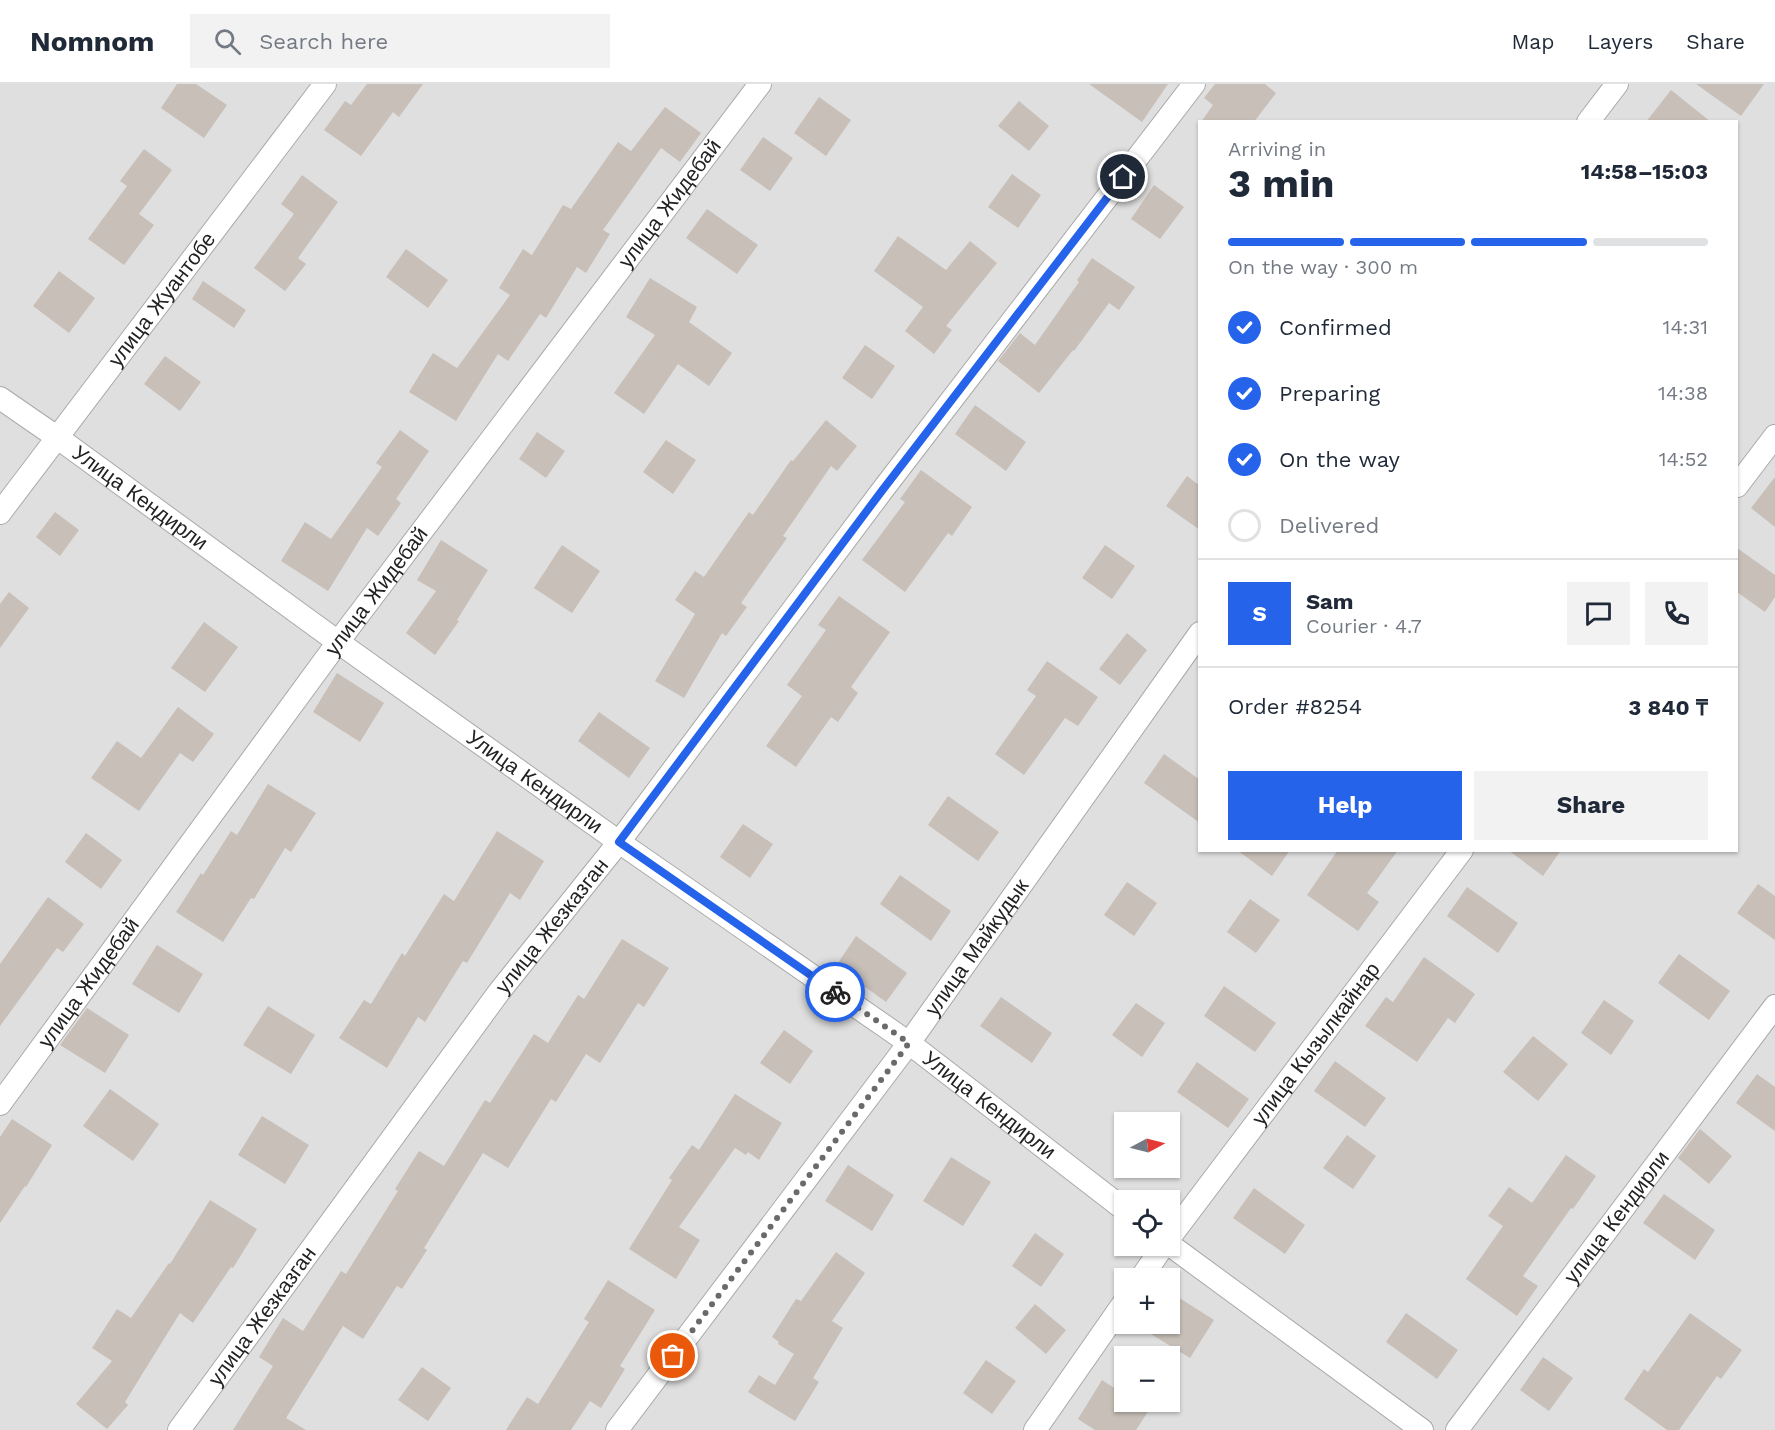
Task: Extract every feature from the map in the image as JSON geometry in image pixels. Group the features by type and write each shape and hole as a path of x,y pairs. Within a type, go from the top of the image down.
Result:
{"street":[{"name":"улица Жуантобе","path":"0,513 325,84"},
{"name":"улица Жидебай","path":"0,1104 338,642 760,84"},
{"name":"улица Жезказган","path":"179,1430 499,992 619,842 881,492 1194,84"},
{"path":"1590,120 1617,84"},
{"name":"Улица Кендирли","path":"0,398 619,842 909,1043 1114,1201"},
{"path":"1738,485 1775,436"},
{"name":"улица Майкудык","path":"617,1430 909,1043 1198,636"},
{"name":"улица Кызылкайнар","path":"1180,1224 1460,852"},
{"name":"улица Кендирли","path":"1457,1430 1775,1006"},
{"path":"1180,1252 1422,1430"},
{"path":"1035,1430 1114,1317"}],"shaded area":[{"path":"0,84 1775,84 1775,1430 0,1430"}],"building":[{"path":"177,84 196,84 227,105 204,138 161,108"},
{"path":"367,84 423,84 399,117 393,112 361,156 324,130 345,101 351,105"},
{"path":"1089,84 1168,84 1142,122"},
{"path":"1215,84 1265,84 1276,93 1256,120 1202,120 1213,105 1204,98"},
{"path":"1696,84 1764,84 1741,116"},
{"path":"1671,90 1708,120 1648,120"},
{"path":"819,97 851,120 826,156 794,133"},
{"path":"1019,101 1049,126 1029,151 998,126"},
{"path":"665,107 701,133 680,162 661,148 603,230 610,234 586,273 577,267 546,318 540,314 508,361 498,354 456,421 409,392 433,353 457,368 510,295 499,288 523,249 532,255 563,205 571,209 618,142 631,151"},
{"path":"763,137 793,158 770,191 740,170"},
{"path":"144,149 172,170 139,214 154,225 124,265 88,239 127,186 120,181"},
{"path":"1012,174 1041,195 1018,228 988,207"},
{"path":"302,175 338,202 298,258 306,264 285,291 254,268 294,214 281,204"},
{"path":"1154,185 1184,207 1160,239 1131,219"},
{"path":"707,209 758,245 737,274 686,238"},
{"path":"898,236 946,270 970,241 997,263 946,326 952,330 934,354 905,331 923,307 874,271"},
{"path":"406,249 448,280 428,308 386,277"},
{"path":"1092,258 1135,287 1119,310 1109,303 1074,351 1039,393 998,361 1020,333 1035,345 1079,282 1077,280"},
{"path":"59,271 95,298 69,333 33,306"},
{"path":"650,278 697,307 689,322 732,353 709,386 678,364 644,414 614,393 655,335 626,317"},
{"path":"203,281 246,310 234,328 192,299"},
{"path":"865,345 895,366 872,399 842,378"},
{"path":"165,356 201,382 180,411 144,384"},
{"path":"975,405 1026,442 1006,471 955,434"},
{"path":"826,420 857,446 837,471 831,466 783,536 787,538 741,603 747,607 726,636 722,633 684,698 655,681 695,614 675,600 695,571 704,577 749,512 753,515 791,460 793,461"},
{"path":"400,430 429,451 396,499 401,503 378,536 367,528 328,591 281,561 305,522 331,539 382,467 376,463"},
{"path":"537,432 565,451 546,478 519,459"},
{"path":"666,440 696,460 673,494 643,472"},
{"path":"921,470 972,507 952,536 948,533 905,592 862,560 905,502 900,499"},
{"path":"1187,476 1198,484 1198,529 1166,506"},
{"path":"1775,477 1775,527 1751,508"},
{"path":"55,512 79,530 60,556 36,537"},
{"path":"441,540 488,570 457,620 459,621 435,655 406,633 436,591 417,580"},
{"path":"562,545 600,571 572,613 534,588"},
{"path":"1105,545 1135,566 1112,599 1082,578"},
{"path":"1738,549 1775,575 1775,597 1765,612 1738,593"},
{"path":"9,592 29,608 0,648 0,604"},
{"path":"839,596 890,632 851,687 858,693 838,722 831,717 796,767 766,746 802,696 787,685 826,630 818,625"},
{"path":"204,622 238,647 205,692 171,668"},
{"path":"1127,633 1147,650 1120,685 1099,669"},
{"path":"1047,661 1098,697 1078,726 1065,718 1024,775 995,754 1036,696 1027,690"},
{"path":"337,673 384,703 360,742 313,712"},
{"path":"178,707 214,734 193,762 180,753 139,811 91,778 117,741 141,758"},
{"path":"599,712 650,748 629,778 578,741"},
{"path":"1164,754 1198,779 1198,822 1144,783"},
{"path":"268,784 316,813 291,852 285,848 254,899 251,898 223,942 176,912 231,831 237,835"},
{"path":"948,796 999,832 978,861 928,825"},
{"path":"743,824 773,844 750,878 720,857"},
{"path":"497,831 544,861 520,900 510,893 467,963 463,961 425,1022 418,1017 387,1068 339,1038 364,1000 371,1004 402,953 405,956 444,894 454,901"},
{"path":"86,833 122,860 101,889 65,862"},
{"path":"1240,852 1289,852 1272,876"},
{"path":"1337,852 1397,852 1367,893 1379,902 1358,931 1307,895"},
{"path":"1511,852 1560,852 1543,876"},
{"path":"900,875 951,911 931,941 880,904"},
{"path":"1127,882 1157,903 1134,936 1104,915"},
{"path":"1758,884 1775,896 1775,940 1737,913"},
{"path":"1467,887 1518,923 1498,953 1447,916"},
{"path":"48,897 84,924 63,952 57,948 0,1026 0,964"},
{"path":"1250,899 1280,920 1256,953 1227,932"},
{"path":"856,936 907,973 886,1002 836,966"},
{"path":"622,939 669,968 644,1007 638,1003 600,1063 586,1054 556,1102 551,1099 508,1168 483,1153 424,1248 427,1250 402,1289 397,1286 363,1339 343,1326 286,1418 306,1430 233,1430 273,1366 259,1357 283,1318 303,1331 341,1271 346,1274 398,1191 395,1189 419,1151 444,1166 485,1100 490,1103 534,1034 548,1043 578,995 584,999"},
{"path":"157,945 203,974 179,1013 132,984"},
{"path":"1679,954 1730,991 1709,1020 1658,983"},
{"path":"1424,957 1475,994 1455,1023 1448,1018 1417,1062 1365,1026 1386,997 1393,1002"},
{"path":"1224,986 1276,1023 1255,1052 1204,1016"},
{"path":"1001,997 1052,1033 1032,1063 980,1026"},
{"path":"1604,1000 1634,1021 1611,1055 1581,1033"},
{"path":"1136,1003 1165,1023 1142,1057 1112,1035"},
{"path":"268,1006 315,1035 291,1074 243,1045"},
{"path":"87,1008 129,1035 105,1073 60,1045"},
{"path":"784,1030 813,1051 790,1084 760,1063"},
{"path":"1533,1036 1568,1064 1538,1101 1503,1072"},
{"path":"1335,1061 1386,1098 1365,1127 1314,1091"},
{"path":"1197,1062 1249,1099 1228,1128 1177,1092"},
{"path":"1757,1074 1775,1087 1775,1131 1736,1103"},
{"path":"110,1089 159,1124 133,1161 83,1126"},
{"path":"735,1094 782,1123 759,1160 748,1152 746,1155 735,1148 679,1227 700,1240 676,1279 629,1249 672,1180 669,1178 692,1145 699,1150"},
{"path":"262,1116 309,1145 285,1184 238,1155"},
{"path":"12,1119 52,1145 0,1223 0,1137"},
{"path":"1700,1129 1732,1156 1709,1184 1678,1158"},
{"path":"1347,1135 1376,1156 1353,1189 1323,1168"},
{"path":"1566,1155 1596,1176 1523,1276 1538,1286 1517,1316 1466,1279 1503,1226 1488,1216 1509,1187 1532,1203"},
{"path":"951,1157 991,1182 963,1226 923,1201"},
{"path":"848,1165 894,1195 872,1231 825,1201"},
{"path":"1254,1188 1305,1225 1285,1254 1233,1218"},
{"path":"1664,1194 1715,1230 1695,1260 1643,1223"},
{"path":"210,1200 257,1229 233,1268 231,1267 193,1323 180,1313 125,1402 128,1405 107,1429 76,1404 112,1361 92,1348 117,1309 131,1318 170,1264"},
{"path":"1035,1233 1064,1254 1041,1287 1012,1266"},
{"path":"836,1252 865,1273 832,1321 843,1328 813,1378 819,1382 795,1421 748,1392 759,1375 775,1385 794,1354 778,1344 779,1342 772,1337 796,1299 801,1301"},
{"path":"608,1280 655,1310 620,1366 625,1369 601,1408 590,1401 571,1430 506,1430 527,1397 538,1404 589,1322 584,1319"},
{"path":"1180,1298 1214,1320 1190,1358 1180,1352 1180,1346 1170,1346 1151,1334 1180,1334"},
{"path":"1035,1304 1066,1330 1046,1354 1015,1328"},
{"path":"1406,1313 1458,1350 1437,1379 1386,1342"},
{"path":"1690,1313 1742,1350 1721,1379 1717,1376 1679,1430 1667,1430 1624,1399 1644,1369 1648,1372"},
{"path":"1543,1357 1573,1378 1549,1411 1520,1390"},
{"path":"986,1360 1016,1381 992,1414 963,1393"},
{"path":"422,1367 451,1388 428,1421 398,1400"},
{"path":"1102,1380 1114,1388 1114,1412 1148,1412 1136,1430 1095,1430 1078,1419"}],"way so far":[{"path":"673,1356 909,1043 835,992"}],"route":[{"path":"835,992 619,842 881,492 1123,177"}]}
